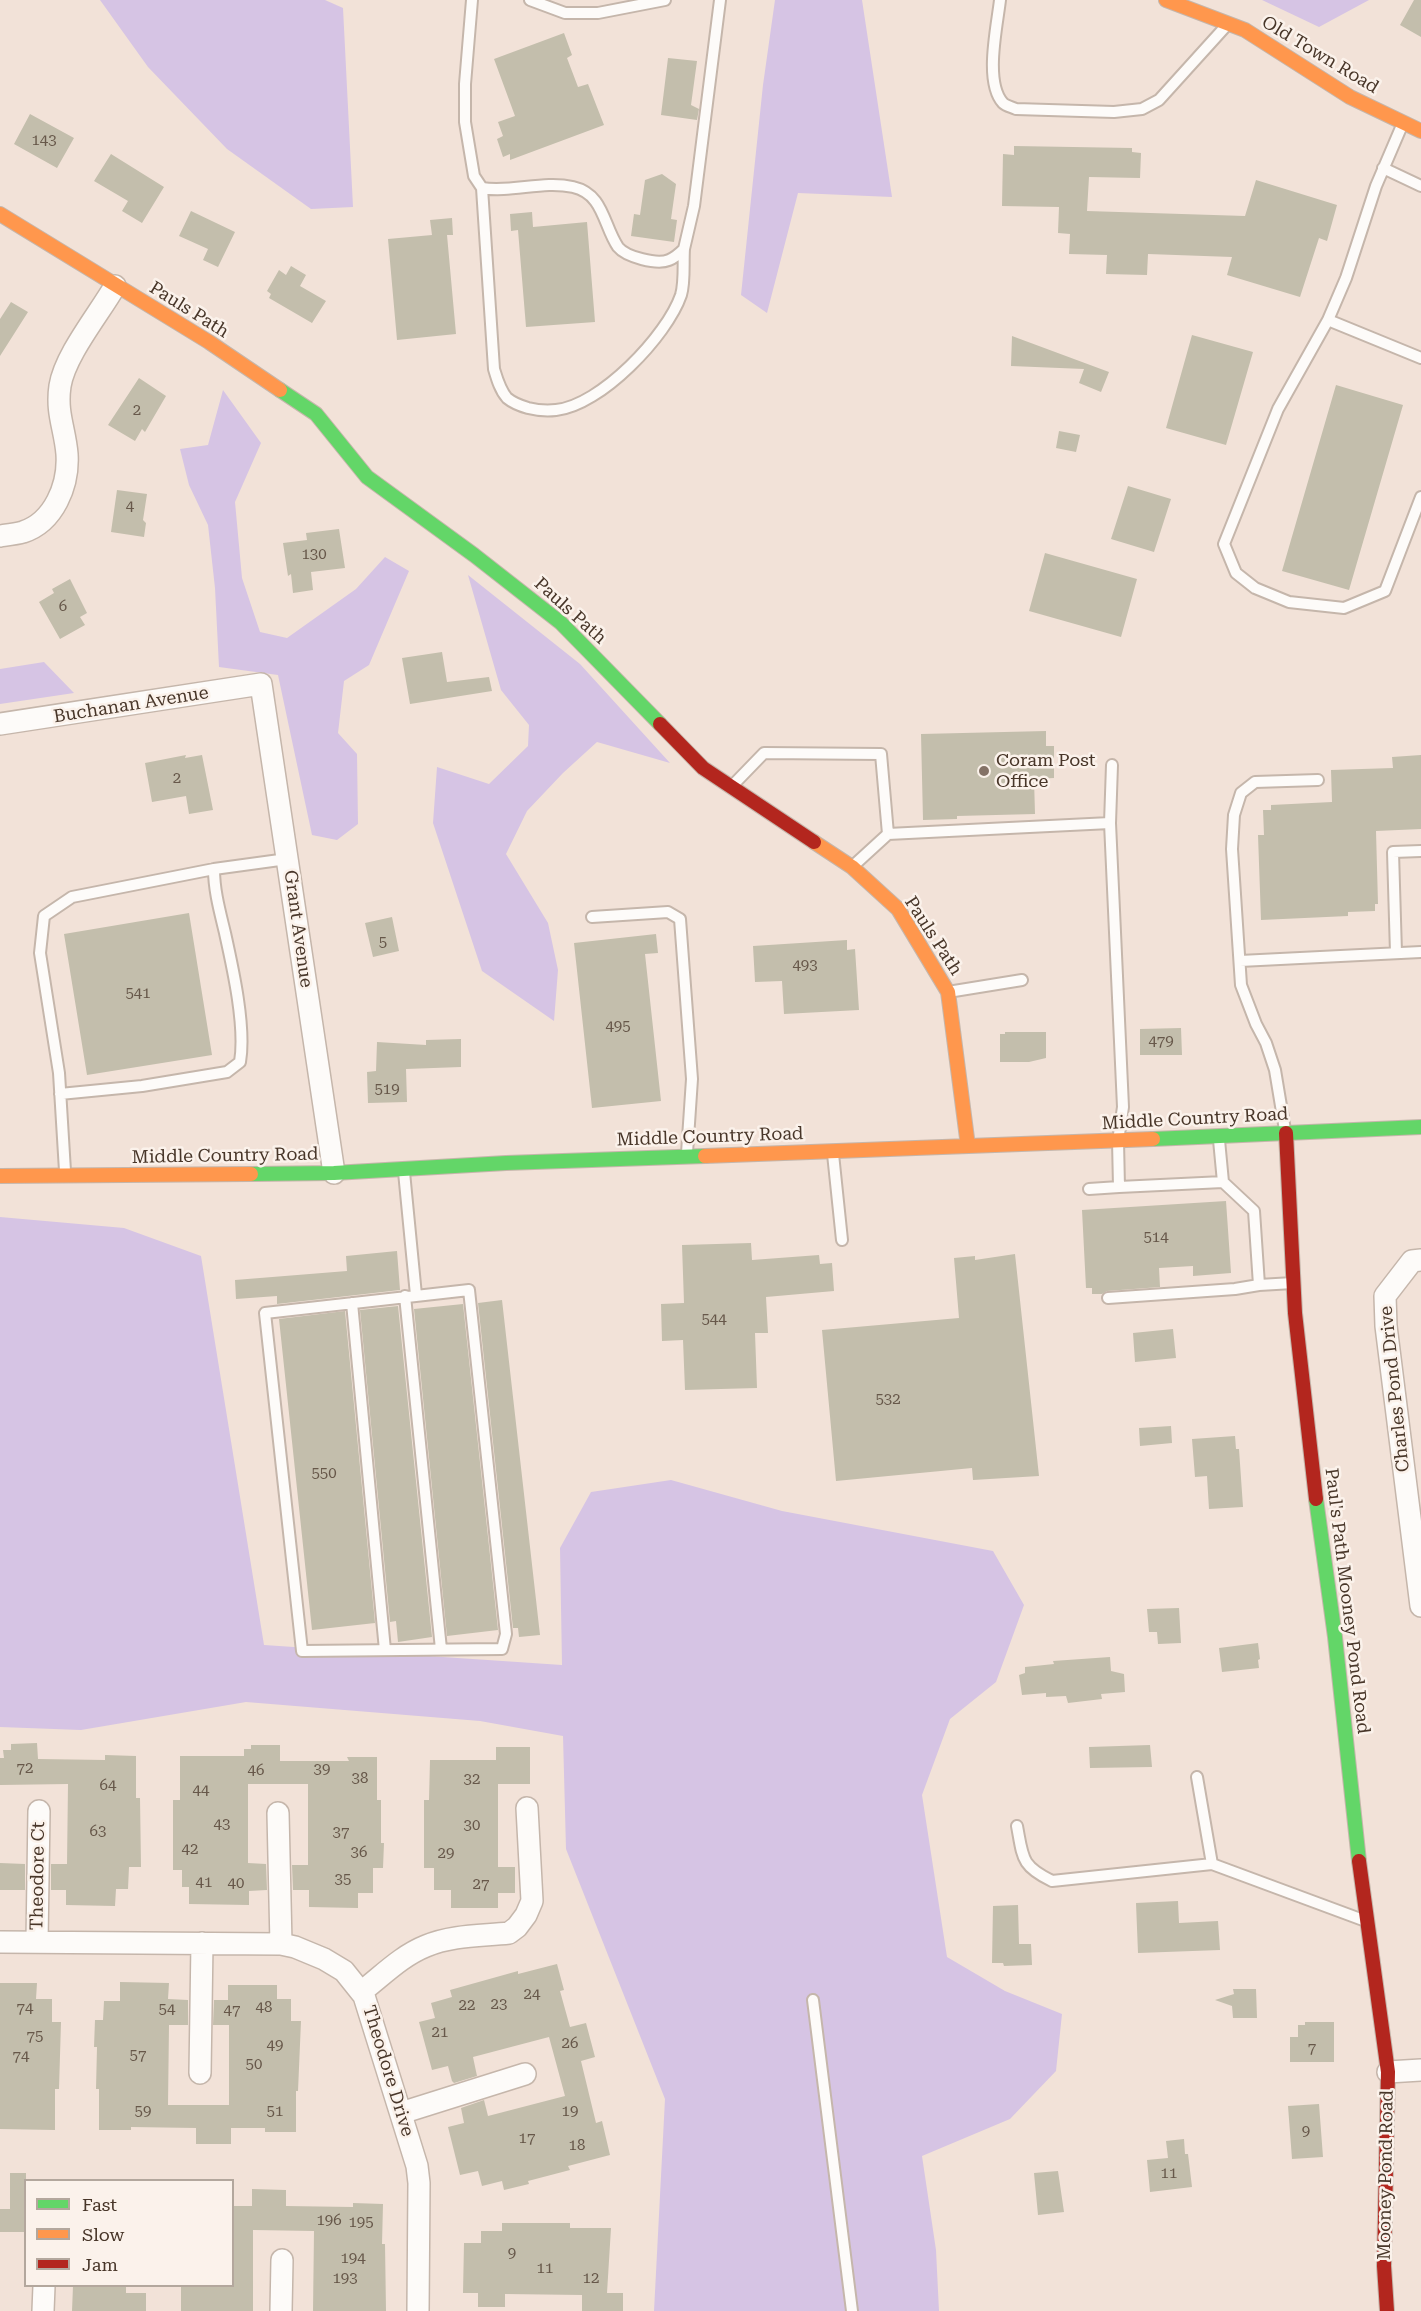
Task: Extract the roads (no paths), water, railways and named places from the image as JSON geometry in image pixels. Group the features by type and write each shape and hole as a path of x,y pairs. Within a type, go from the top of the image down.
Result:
{"street":[{"name":"Old Town Road","path":"1166,0 1245,30 1350,97 1421,131"},
{"name":"Pauls Path","path":"0,214 208,342 316,414 367,477 561,622 703,768 852,867 898,909 948,992 968,1146"},
{"path":"0,536 24,532 50,514 64,484 67,454 58,412 60,385 76,347 115,286"},
{"name":"Buchanan Avenue","path":"0,724 261,684"},
{"name":"Grant Avenue","path":"261,684 334,1173"},
{"name":"Middle Country Road","path":"0,1176 334,1173 687,1156 1118,1141 1421,1127"},
{"name":"Paul's Path Mooney Pond Road","path":"1286,1133 1293,1283 1307,1433 1335,1637 1366,1921 1388,2073"},
{"name":"Charles Pond Drive","path":"1421,1260 1412,1261 1385,1296 1386,1326 1421,1606"},
{"path":"361,1992 407,1955 426,1946 457,1938 509,1933 517,1927 532,1901 527,1808"},
{"name":"Theodore Ct","path":"37,1942 39,1811"},
{"path":"278,1814 281,1944"},
{"name":"Theodore Drive","path":"0,1942 281,1944 314,1955 344,1971 364,1996 417,2166 419,2183 418,2311"},
{"path":"200,2073 202,1943"},
{"name":"Mooney Pond Road","path":"1387,2311 1384,2266 1388,2073 1421,2070"},
{"path":"401,2114 525,2074"},
{"path":"281,2311 282,2260"},
{"path":"43,2311 45,2287"}],"lane":[{"path":"472,0 465,84 465,122 474,176 482,188 494,369 500,387 508,399 520,406 556,410 579,403 636,363 665,325 681,294 684,249 694,206 720,0"},
{"path":"530,0 565,12 598,13 666,0"},
{"path":"1000,0 993,74 994,89 1005,105 1016,109 1114,112 1142,109 1159,100 1227,24"},
{"path":"1403,123 1383,168 1346,278 1328,321 1278,409 1224,544 1236,573 1255,588 1289,602 1344,608 1385,591 1421,497"},
{"path":"1383,168 1421,186"},
{"path":"482,188 498,191 553,184 575,187 595,198 619,248 646,261 669,260 684,249"},
{"path":"1328,321 1421,358"},
{"path":"732,786 764,753 881,754 888,834"},
{"path":"1112,765 1110,823 1123,1107 1118,1141 1119,1187"},
{"path":"1286,1133 1275,1071 1266,1043 1241,985 1232,849 1234,815 1242,793 1255,782 1318,780"},
{"path":"852,867 888,834 1110,823"},
{"path":"1396,953 1393,852 1421,851"},
{"path":"65,1176 59,1073 40,953 44,916 72,897 214,869 287,860"},
{"path":"60,1094 142,1086 227,1072 240,1062 242,1049 238,1011 214,885 214,869"},
{"path":"592,917 668,912 680,919 692,1078 687,1156"},
{"path":"1240,961 1421,952"},
{"path":"948,992 1022,980"},
{"path":"1219,1136 1223,1182 1254,1211 1259,1285"},
{"path":"833,1151 842,1240"},
{"path":"403,1169 411,1296 441,1649"},
{"path":"1089,1189 1223,1182"},
{"path":"1108,1298 1293,1283"},
{"path":"469,1290 506,1634 502,1649 302,1651 265,1313 411,1296 469,1290"},
{"path":"352,1303 385,1650"},
{"path":"1197,1778 1212,1864"},
{"path":"1017,1826 1022,1855 1027,1865 1035,1873 1052,1881 1212,1864 1366,1921"},
{"path":"813,2000 852,2311"}],"place":[{"name":"Coram Post Office","path":"984,771"}]}
